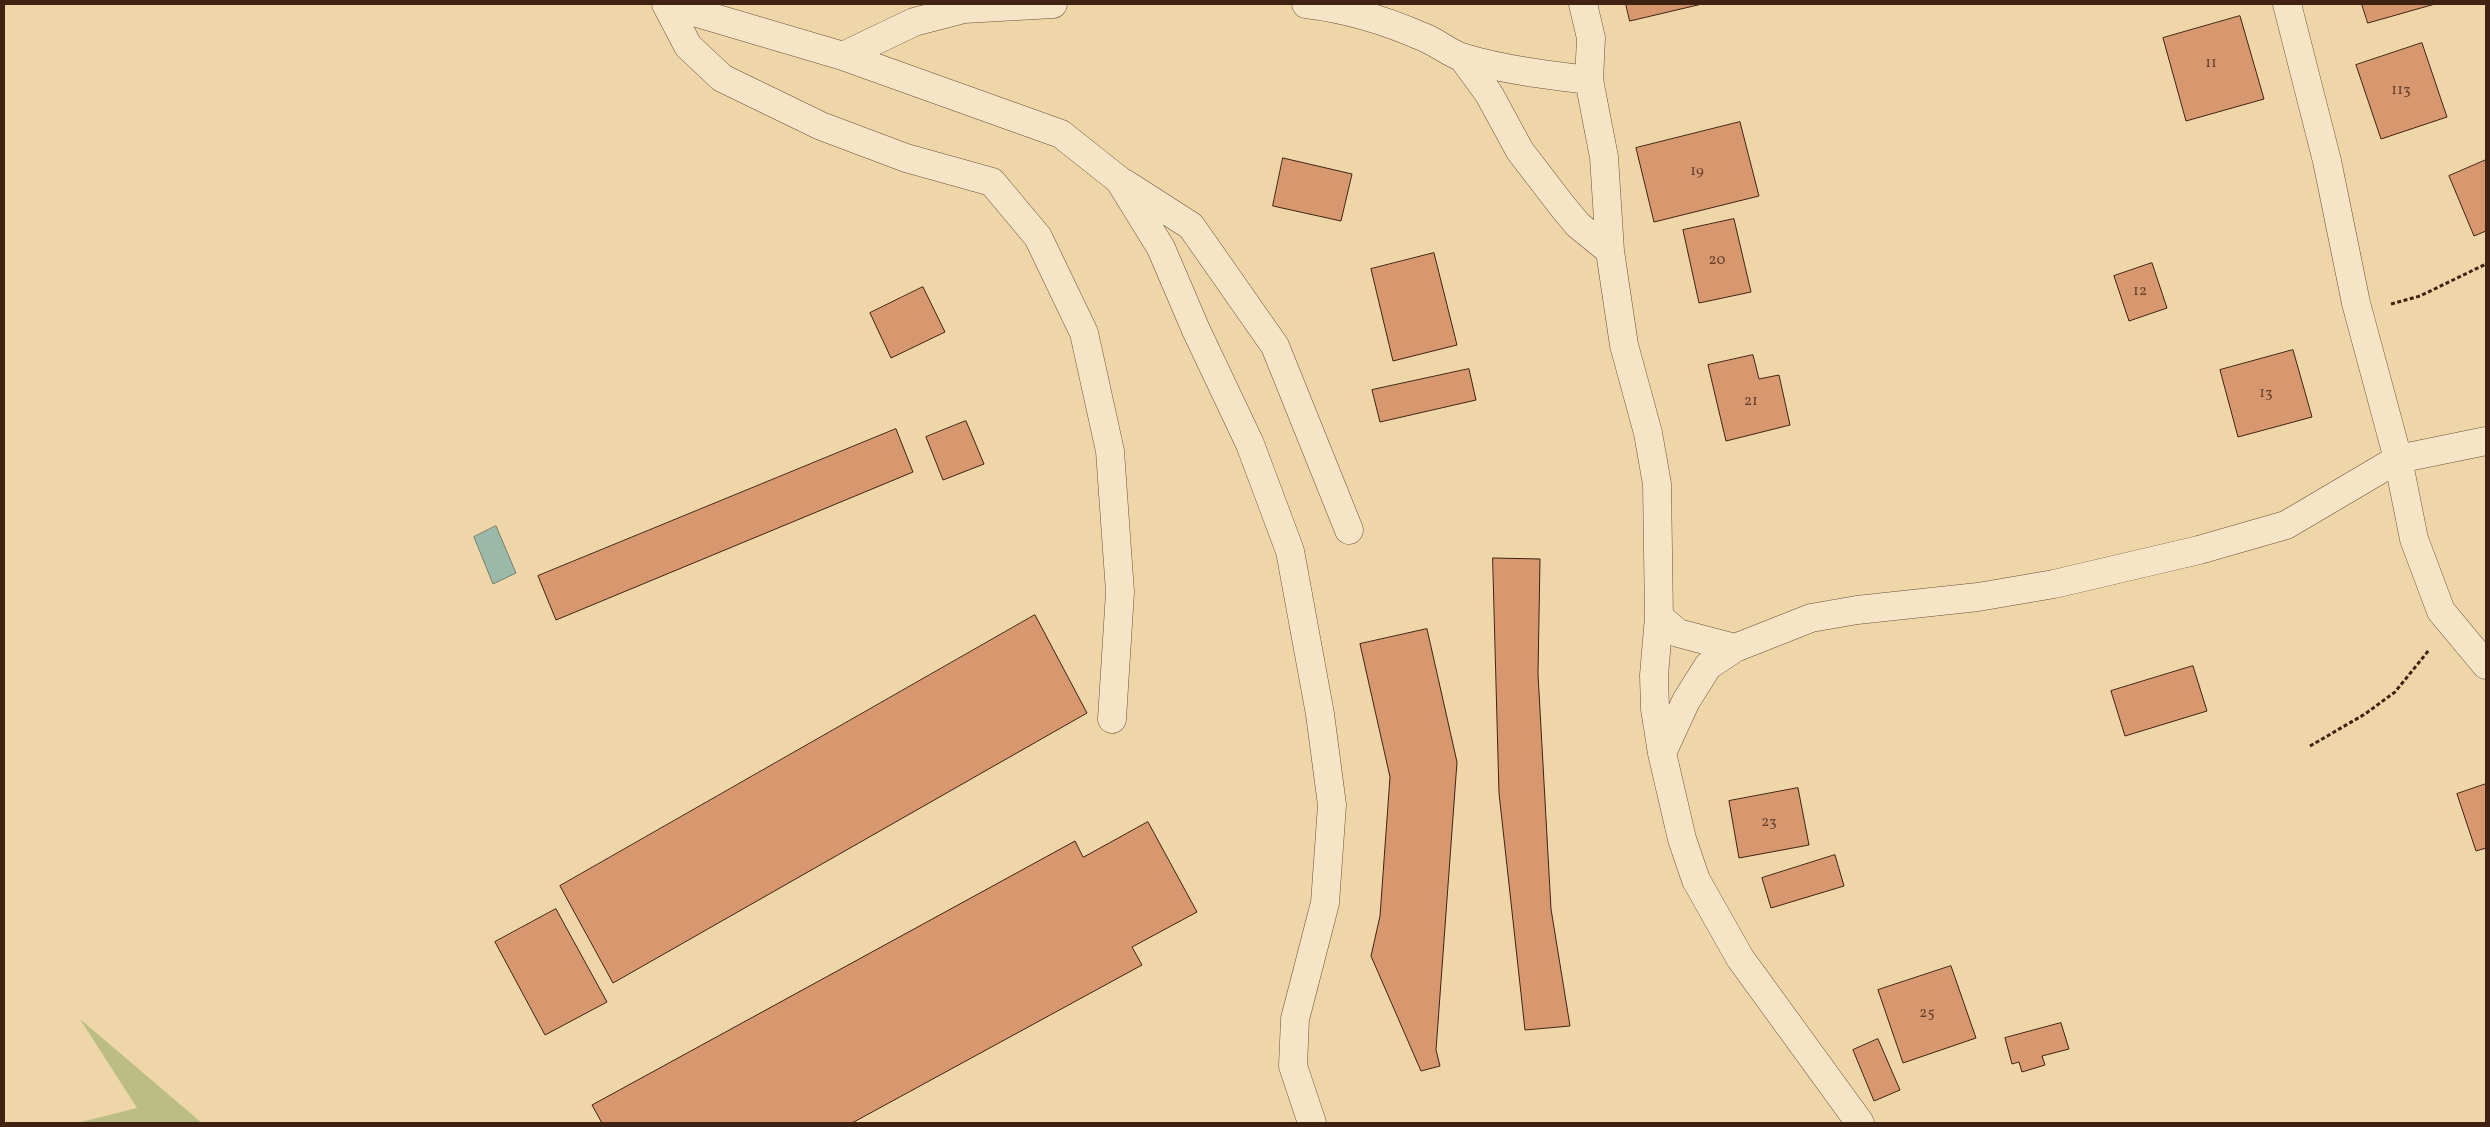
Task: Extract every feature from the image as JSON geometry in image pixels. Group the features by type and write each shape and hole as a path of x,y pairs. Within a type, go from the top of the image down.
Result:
{"street":[{"path":"667,4 842,56 1061,134 1118,180 1191,226 1274,346 1349,530"},
{"path":"667,4 688,46 722,78 821,126 906,158 992,182 1038,237 1084,333 1110,451 1120,592 1112,719"},
{"path":"842,56 914,22 964,8 1053,4"},
{"path":"1306,4 1339,8 1381,20 1425,37 1462,58 1532,73 1589,80"},
{"path":"1583,4 1591,38 1589,80 1604,157 1610,251 1624,345 1648,433 1656,484 1659,617 1654,675 1655,709 1662,753 1682,839 1696,880 1717,921 1740,958 1860,1123"},
{"path":"2288,4 2327,161 2356,302 2398,459 2414,538 2441,611 2486,665"},
{"path":"1462,58 1489,94 1520,151 1562,207 1578,225 1610,251"},
{"path":"1118,180 1161,248 1196,330 1250,444 1290,550 1320,714 1332,805 1325,903 1295,1019 1293,1066 1312,1123"},
{"path":"1662,753 1686,701 1708,666 1735,648 1811,618 1857,610 1978,597 2054,584 2199,550 2286,525 2398,459 2486,442"},
{"path":"1659,617 1678,633 1735,648"}],"path":[{"path":"2356,302 2392,304 2420,296 2486,264"},
{"path":"2310,746 2365,714 2394,692 2428,654 2441,611"}],"green space":[{"path":"80,1019 202,1123 77,1123 137,1108"}],"shaded area":[{"path":"496,526 516,573 493,584 474,537"}],"building":[{"path":"1626,4 1702,4 1630,21"},
{"path":"2362,4 2435,4 2368,23"},
{"path":"2240,16 2264,99 2186,121 2163,38"},
{"path":"2422,43 2447,117 2381,139 2356,65"},
{"path":"1740,122 1759,196 1654,222 1636,148"},
{"path":"1283,158 1352,174 1341,221 1273,206"},
{"path":"2486,160 2486,231 2474,236 2449,176"},
{"path":"1734,219 1751,292 1699,303 1683,230"},
{"path":"1434,253 1457,345 1393,361 1371,269"},
{"path":"2152,263 2167,308 2129,321 2114,276"},
{"path":"923,287 945,332 891,358 870,313"},
{"path":"2293,350 2312,417 2238,437 2220,370"},
{"path":"1753,355 1759,379 1779,375 1790,425 1726,441 1708,365"},
{"path":"1469,369 1476,400 1380,422 1372,390"},
{"path":"966,421 984,464 943,480 926,437"},
{"path":"896,429 913,472 556,620 538,576"},
{"path":"1493,558 1540,559 1538,674 1551,909 1570,1026 1525,1030 1499,793"},
{"path":"1035,615 1087,713 613,983 560,886"},
{"path":"1427,629 1457,762 1436,1050 1440,1066 1421,1071 1371,956 1380,916 1390,777 1360,644"},
{"path":"2193,666 2207,711 2125,736 2111,691"},
{"path":"2486,784 2486,848 2476,851 2457,794"},
{"path":"1798,788 1809,845 1739,858 1729,801"},
{"path":"1148,822 1197,912 1132,947 1142,965 852,1123 602,1123 592,1105 1075,841 1083,857"},
{"path":"1835,855 1844,886 1771,908 1762,878"},
{"path":"556,909 607,1002 545,1035 495,942"},
{"path":"1951,966 1976,1038 1903,1063 1878,990"},
{"path":"2061,1023 2069,1049 2042,1056 2045,1065 2022,1072 2019,1062 2012,1064 2005,1038"},
{"path":"1878,1039 1900,1090 1874,1101 1853,1050"}]}
